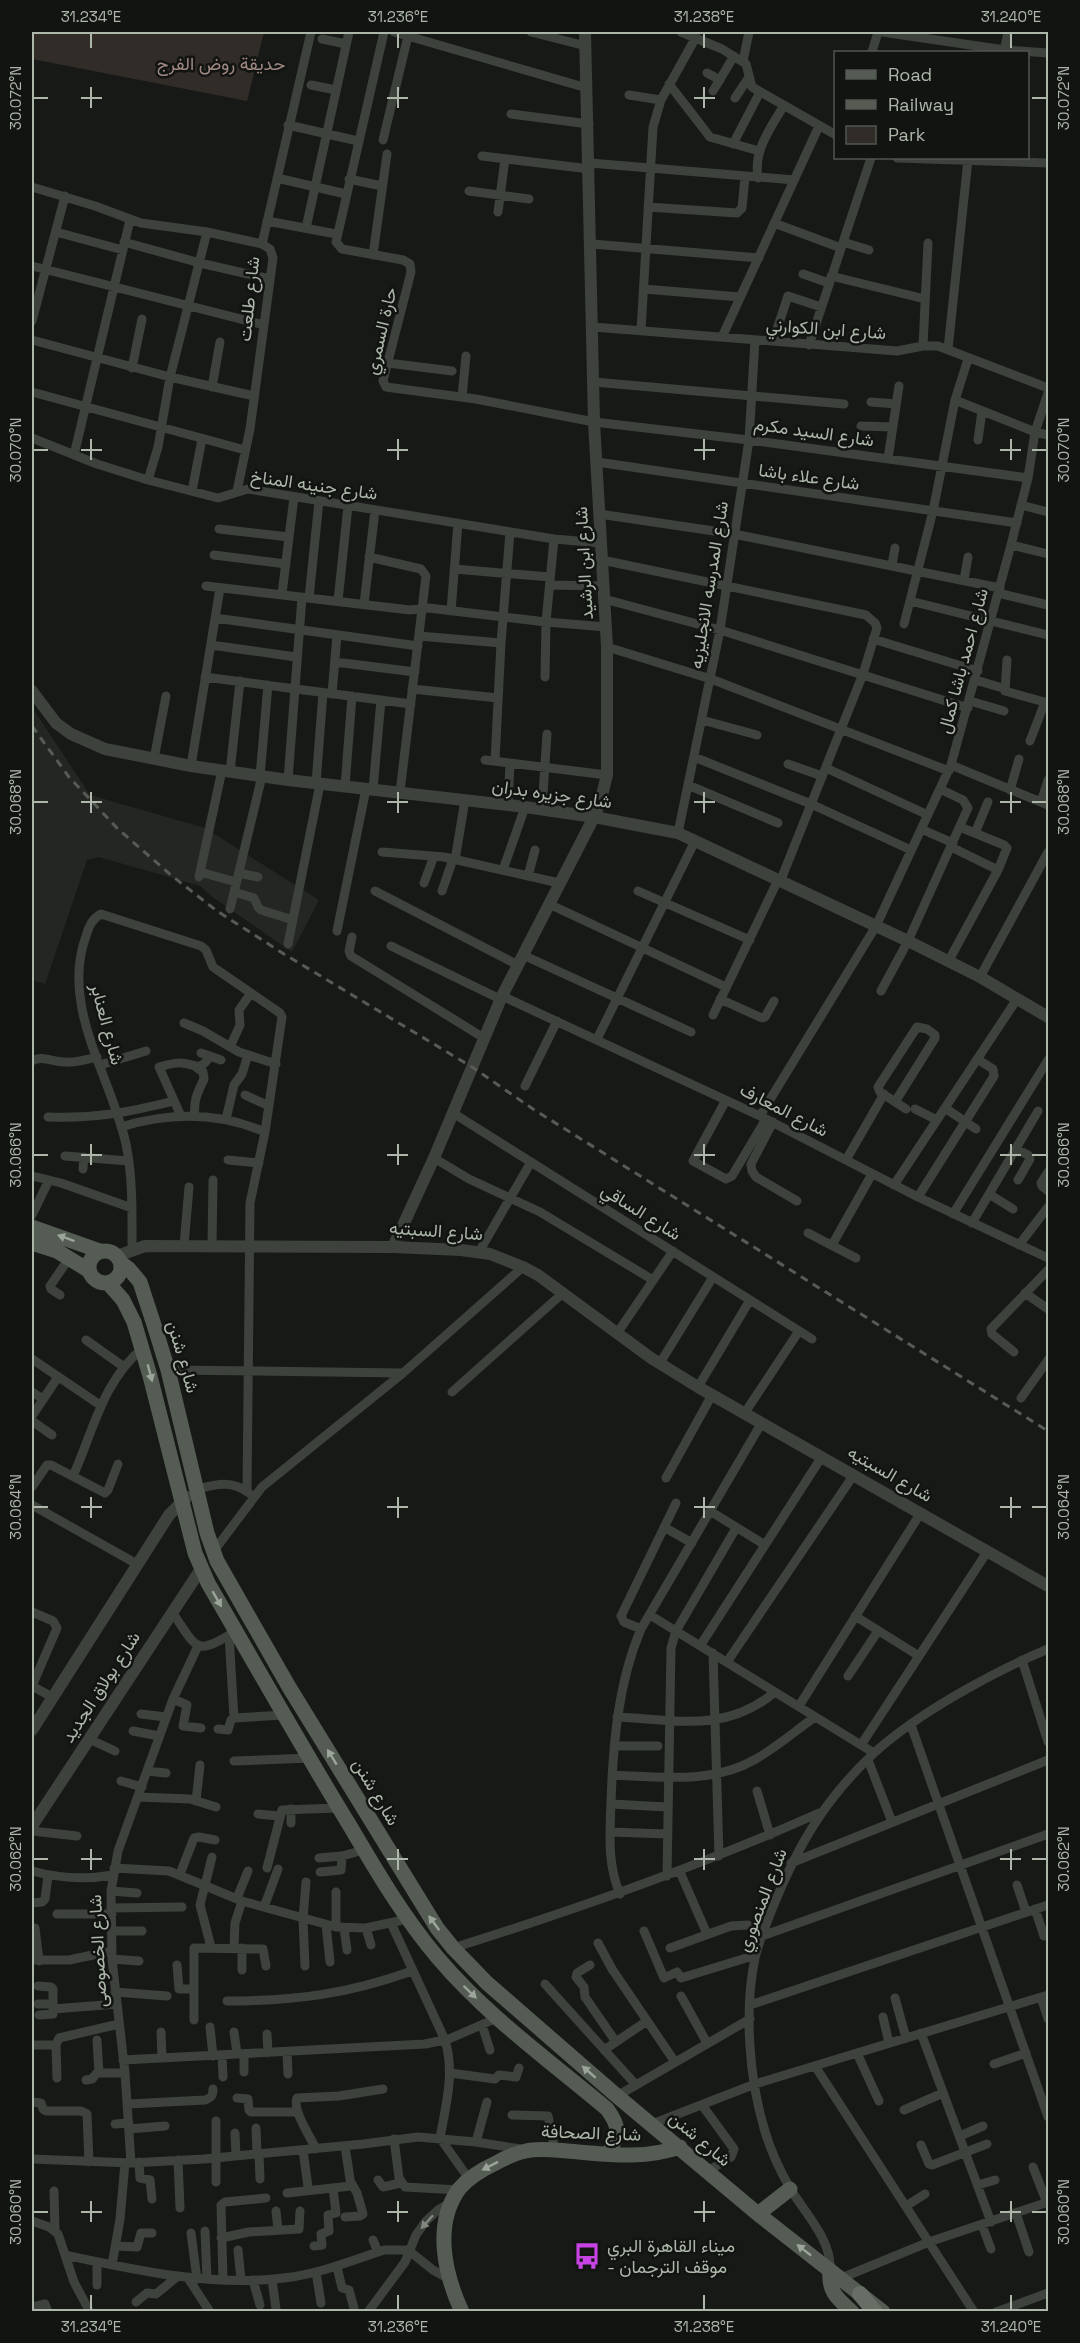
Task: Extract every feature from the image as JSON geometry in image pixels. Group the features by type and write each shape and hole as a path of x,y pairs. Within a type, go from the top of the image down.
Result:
{"highway":[{"path":"860,2294 876,2312"}],"main road":[{"path":"32,1227 100,1251 109,1251 119,1259 119,1276 108,1283 95,1281 88,1270 70,1257 32,1243"},
{"path":"88,1270 89,1261 100,1251"},
{"name":"شارع شنن","path":"119,1259 140,1282 168,1370 213,1552 225,1578 428,1916 453,1948 486,1983 833,2278 860,2294 883,2312"},
{"name":"شارع شنن","path":"108,1283 128,1308 143,1348 201,1569 232,1633 273,1696 383,1880 408,1919 447,1969 497,2018 607,2109 618,2127"},
{"path":"273,1696 289,1687"},
{"path":"383,1880 400,1870"},
{"path":"608,2154 617,2135 618,2127 635,2112"},
{"name":"شارع الصحافة","path":"461,2190 501,2160 526,2150 650,2155 680,2146"},
{"path":"758,2214 790,2188"},
{"path":"461,2190 445,2233 444,2252 449,2279 462,2311"},
{"name":"شارع شنن","path":"833,2278 838,2298 852,2312"}],"street":[{"path":"262,244 311,32"},
{"path":"306,228 349,32"},
{"path":"267,221 336,235 384,32"},
{"path":"394,32 588,88"},
{"path":"531,32 586,46"},
{"name":"شارع ابن الرشيد","path":"393,1247 434,1158 501,998 594,817 607,775 607,647 594,422 592,244 585,32"},
{"path":"681,32 696,37 738,59 749,68 752,87 834,134"},
{"path":"713,92 738,59 749,32"},
{"path":"873,51 880,32 1005,51 1008,32"},
{"path":"383,140 408,36"},
{"path":"641,331 653,126 661,100 696,37"},
{"path":"322,39 346,44"},
{"path":"1029,52 1048,53"},
{"path":"707,74 720,80"},
{"path":"735,98 749,77"},
{"path":"669,84 710,136 759,151"},
{"path":"311,85 336,90"},
{"path":"733,144 760,92"},
{"path":"629,95 661,100"},
{"path":"758,178 756,167 759,151 784,105"},
{"path":"511,114 589,123"},
{"path":"288,125 358,141"},
{"path":"722,337 819,126"},
{"path":"373,255 387,154"},
{"path":"482,156 794,180"},
{"path":"498,213 505,159"},
{"path":"809,345 871,159"},
{"path":"948,159 1048,163"},
{"path":"948,349 968,160"},
{"path":"648,207 739,212 742,208 745,177"},
{"path":"277,178 346,194"},
{"path":"349,179 382,186"},
{"name":"شارع طلعت","path":"32,188 65,196 153,226 207,232 262,244 270,249 272,253 270,279 264,325 237,491"},
{"path":"470,191 529,199"},
{"path":"32,321 65,196"},
{"path":"74,455 130,220"},
{"path":"774,223 842,245 869,250"},
{"path":"56,232 270,279"},
{"path":"148,480 162,427 170,377 207,232"},
{"name":"حارة السمري","path":"336,235 338,246 342,249 407,261 411,268 383,381 386,387 462,397 594,422"},
{"path":"923,346 928,243"},
{"path":"592,244 759,258"},
{"path":"32,266 264,325"},
{"path":"803,274 925,299"},
{"path":"644,289 740,297"},
{"path":"773,341 788,296 821,307"},
{"path":"132,368 142,319"},
{"name":"شارع ابن الكوارني","path":"593,327 897,351 923,346 948,349 1048,388"},
{"path":"32,340 96,359 254,396"},
{"name":"شارع المدرسه الانجليزيه","path":"678,833 720,630 749,440 755,340"},
{"path":"212,387 220,342"},
{"path":"462,397 466,356"},
{"path":"904,624 933,511 954,400 968,358"},
{"path":"388,363 452,371"},
{"path":"594,382 844,404"},
{"path":"888,459 899,386"},
{"path":"32,392 245,450"},
{"name":"شارع احمد باشا كمال","path":"766,1119 876,926 950,768 1017,523 1028,478 1035,432 1048,393"},
{"path":"954,400 1048,435"},
{"path":"872,402 896,404"},
{"path":"978,440 982,411"},
{"name":"شارع السيد مكرم","path":"594,422 749,440 1028,478"},
{"path":"861,426 893,427"},
{"name":"شارع جنينه المناخ","path":"32,438 148,480 218,498 248,489 554,539 601,543"},
{"path":"192,491 202,438"},
{"name":"شارع علاء باشا","path":"597,462 1017,523"},
{"path":"282,594 294,497"},
{"path":"288,780 299,630 306,597 319,501"},
{"path":"1021,505 1048,512"},
{"path":"338,601 348,506"},
{"path":"364,604 375,510"},
{"path":"599,514 734,534 917,570 964,580 1048,605"},
{"path":"451,611 458,524"},
{"path":"219,529 289,537"},
{"path":"495,761 510,532"},
{"path":"545,677 546,622 554,539"},
{"path":"1011,545 1048,554"},
{"path":"892,565 895,548"},
{"path":"214,555 286,564"},
{"path":"964,580 968,556"},
{"path":"369,557 421,569 424,572 422,608 400,792"},
{"path":"602,560 866,615 875,623 876,628 862,674 811,804 779,881 713,1015"},
{"path":"454,568 603,586"},
{"path":"206,586 410,610 422,608 606,627"},
{"path":"191,766 220,588"},
{"path":"604,599 720,630 969,705 1004,711"},
{"path":"910,601 1048,634"},
{"path":"215,618 337,635 418,641 501,643"},
{"path":"288,944 318,783 337,635"},
{"path":"873,639 977,676 999,687"},
{"path":"210,645 297,657"},
{"path":"607,647 711,679 1045,804 1048,780"},
{"path":"1007,660 1005,691 1047,703 1030,741"},
{"path":"335,662 415,672"},
{"path":"206,677 411,704"},
{"path":"240,681 226,771 200,875 236,882 258,877"},
{"path":"230,909 261,776 268,685"},
{"path":"412,689 498,698"},
{"name":"شارع جزيره بدران","path":"32,691 50,716 71,734 105,749 191,766 288,780 508,804 678,833 908,941 980,977 1048,1017"},
{"path":"154,759 166,696"},
{"path":"345,786 352,696"},
{"path":"337,931 369,789 381,700"},
{"path":"702,720 757,735"},
{"path":"542,809 547,734"},
{"path":"694,757 811,804 911,850"},
{"path":"484,759 607,775"},
{"path":"1010,790 1019,759"},
{"path":"508,804 510,763"},
{"path":"788,764 824,772 928,815"},
{"path":"688,785 778,823"},
{"path":"881,991 908,941 968,808 963,800 940,789"},
{"path":"442,891 454,860 465,800"},
{"path":"975,833 988,802"},
{"path":"503,870 525,807"},
{"path":"948,962 998,870 1007,848 960,827"},
{"path":"921,830 998,870"},
{"path":"597,1039 695,841"},
{"path":"528,876 535,850"},
{"path":"382,852 434,856 559,883"},
{"path":"980,977 1048,852"},
{"path":"424,883 434,856"},
{"path":"236,882 254,898 259,909 293,920"},
{"path":"375,891 520,960 617,998 691,1032"},
{"path":"638,891 750,940"},
{"path":"549,904 726,987"},
{"name":"شارع العنابر","path":"132,1249 129,1161 121,1127 82,1007 78,979 83,943 94,918 101,914 201,946 206,950 213,967 280,1013 283,1021 276,1064"},
{"path":"352,937 349,951 351,956 484,1038"},
{"name":"شارع المعارف","path":"391,946 726,1100 918,1197 1048,1258"},
{"path":"230,1047 240,1025 240,1010 250,993"},
{"path":"720,999 762,1018 765,1017 774,1001"},
{"path":"894,1185 1017,999"},
{"path":"525,1086 556,1021"},
{"path":"184,1023 230,1047 276,1064 250,1203 248,1372 250,1494"},
{"path":"895,1102 935,1038 935,1035 927,1029 917,1027 878,1087 895,1102 937,1120"},
{"path":"32,1061 42,1058 74,1062 98,1061 146,1051"},
{"path":"32,1052 42,1058"},
{"path":"189,1052 191,1065"},
{"path":"181,1116 159,1070 160,1066 172,1066 176,1063 202,1066 206,1054 221,1060"},
{"path":"226,1119 234,1085 242,1074 248,1055"},
{"path":"918,1197 995,1072 977,1059"},
{"path":"953,1214 1048,1060"},
{"path":"191,1065 203,1072 204,1078 196,1092 195,1116"},
{"path":"846,1160 884,1094"},
{"path":"245,1095 269,1106"},
{"path":"726,1100 693,1161 726,1179 732,1176 766,1119"},
{"path":"48,1117 117,1115 174,1101"},
{"path":"945,1108 976,1129"},
{"path":"972,1222 1038,1111"},
{"name":"شارع الساقي","path":"453,1113 812,1339"},
{"path":"121,1127 151,1119 195,1116 226,1119 265,1132"},
{"path":"766,1119 752,1164 752,1171 756,1177 797,1201"},
{"path":"1016,1149 1028,1155 1030,1159 1018,1180"},
{"path":"65,1156 129,1161"},
{"path":"83,1169 84,1157"},
{"path":"434,1158 469,1179 540,1212 653,1280"},
{"path":"228,1160 259,1164"},
{"path":"479,1252 531,1162"},
{"path":"1048,1172 1041,1183 1048,1191"},
{"path":"832,1245 872,1174"},
{"path":"32,1176 132,1208"},
{"path":"32,1215 49,1180"},
{"path":"212,1246 213,1180"},
{"path":"184,1246 189,1187"},
{"path":"989,1194 1013,1209"},
{"path":"1019,1245 1048,1207"},
{"path":"808,1233 856,1258"},
{"name":"شارع السبتيه","path":"119,1259 132,1249 145,1246 393,1247 479,1252 505,1259 523,1267 563,1293 660,1363 698,1387 1048,1586"},
{"path":"618,1332 673,1251"},
{"path":"60,1295 50,1286 70,1257"},
{"path":"213,1552 250,1494 262,1487 404,1373 523,1267"},
{"path":"1014,1352 992,1334 991,1329 1048,1270"},
{"path":"660,1363 713,1277"},
{"path":"452,1392 563,1293"},
{"path":"1025,1293 1048,1309"},
{"path":"698,1387 750,1300"},
{"path":"744,1414 799,1331"},
{"path":"86,1340 124,1367"},
{"path":"73,1476 88,1443 100,1405 124,1367 143,1348"},
{"path":"32,1359 100,1405"},
{"path":"1022,1398 1048,1360"},
{"path":"168,1370 404,1373"},
{"path":"32,1416 58,1377"},
{"path":"32,1392 43,1399"},
{"path":"666,1478 712,1395"},
{"path":"32,1421 52,1435"},
{"path":"620,1894 611,1868 612,1775 617,1717 629,1659 641,1629 761,1424"},
{"path":"700,1646 821,1458"},
{"path":"32,1486 49,1465 105,1493 118,1464"},
{"path":"727,1662 853,1476"},
{"path":"32,1730 169,1515 197,1489 227,1483 250,1494"},
{"path":"641,1629 624,1622 621,1616 676,1503"},
{"path":"32,1505 137,1564"},
{"path":"710,1511 765,1545"},
{"path":"798,1706 920,1514"},
{"path":"664,1527 692,1543"},
{"path":"668,1876 670,1658 676,1631 736,1528"},
{"path":"861,1745 987,1552"},
{"name":"شارع بولاق الجديد","path":"32,1826 201,1569"},
{"path":"32,1612 52,1621 57,1628 32,1686 52,1697"},
{"path":"172,1612 198,1646 212,1646 232,1633"},
{"path":"650,1614 861,1745 871,1757 892,1822"},
{"path":"855,1616 919,1656"},
{"path":"848,1676 878,1630"},
{"path":"219,1729 228,1730 234,1718 232,1633"},
{"name":"شارع الخصوصى","path":"112,2265 132,2162 112,1955 113,1871 172,1699 198,1646"},
{"name":"شارع المنصوري","path":"833,2278 825,2244 790,2188 771,2150 764,2128 755,2084 750,2019 756,1955 762,1936 790,1863 819,1813 871,1757 911,1725 961,1693 1022,1660 1048,1649"},
{"path":"713,1653 719,1856"},
{"path":"1022,1660 1048,1742"},
{"path":"617,1717 716,1720 743,1713 775,1692"},
{"path":"172,1699 187,1705 183,1726 201,1728"},
{"path":"141,1713 166,1717"},
{"path":"234,1718 284,1715"},
{"path":"612,1775 668,1778 716,1775 755,1760 815,1717"},
{"path":"911,1725 1048,2117"},
{"path":"133,1731 159,1736"},
{"path":"89,1739 115,1751"},
{"path":"615,1746 658,1746"},
{"path":"234,1761 309,1758"},
{"path":"790,1863 1048,1760"},
{"path":"196,1802 200,1765"},
{"path":"147,1771 166,1773"},
{"path":"122,1781 142,1787"},
{"path":"758,1791 770,1835"},
{"path":"138,1797 190,1799 216,1807"},
{"path":"611,1804 668,1807"},
{"path":"267,1868 282,1810 339,1808"},
{"path":"291,1809 291,1823"},
{"path":"453,1948 620,1894 680,1872 819,1813"},
{"path":"258,1814 279,1816"},
{"path":"32,1831 77,1836"},
{"path":"610,1832 667,1833"},
{"path":"762,1936 1048,1834"},
{"path":"180,1874 194,1838 215,1840"},
{"path":"319,1858 342,1856 364,1850"},
{"path":"320,1872 341,1870 342,1856"},
{"path":"210,1947 200,1905 212,1857"},
{"path":"32,1871 48,1876 80,1878 113,1871 158,1869 180,1874 239,1899 335,1927 366,1928 408,1919"},
{"path":"264,1907 278,1869"},
{"path":"242,1970 235,1923 239,1899 248,1871"},
{"path":"680,1872 707,1934"},
{"path":"32,1903 42,1902 45,1899 48,1876"},
{"path":"305,1966 303,1919 306,1882"},
{"path":"1017,1885 1044,1936"},
{"path":"111,1891 137,1893"},
{"path":"330,1962 335,1927 336,1892"},
{"path":"750,2005 1048,1905"},
{"path":"57,1914 182,1907"},
{"path":"391,1923 444,2040 450,2060 440,2138 461,2190"},
{"path":"670,1948 731,1926 748,1925"},
{"path":"335,1927 347,1950"},
{"path":"35,1928 35,1960 69,1960 112,1955 139,1960"},
{"path":"366,1928 371,1945"},
{"path":"112,1931 142,1931"},
{"path":"644,1931 664,1978 677,1972 681,1978 756,1955"},
{"path":"598,1943 612,1969 675,2062"},
{"path":"194,2020 193,1949 210,1947 263,1949 266,1966"},
{"path":"177,1965 179,1989 194,1989"},
{"path":"590,1965 577,1973 576,1977 584,1988 585,1997 616,2042"},
{"path":"227,2001 300,1998 337,1993 372,1985 412,1971"},
{"path":"545,1984 636,2085"},
{"path":"38,1986 53,1988 52,2015 39,2015"},
{"path":"115,1992 167,1996"},
{"path":"681,1996 708,2043"},
{"path":"652,2124 755,2084 1045,1996 1048,2019"},
{"path":"895,1998 906,2038"},
{"path":"38,2004 53,2006 117,2004"},
{"path":"883,2017 889,2043"},
{"path":"123,2060 425,2044 444,2040 497,2018"},
{"path":"617,2096 750,2019"},
{"path":"604,2050 647,2021"},
{"path":"57,2078 56,2045 59,2037 119,2024"},
{"path":"482,2025 490,2050"},
{"path":"210,2027 223,2077"},
{"path":"161,2032 162,2058"},
{"path":"234,2032 244,2072"},
{"path":"921,2033 978,2185 991,2249"},
{"path":"267,2034 268,2053"},
{"path":"97,2040 99,2073"},
{"path":"32,2044 56,2045"},
{"path":"286,2052 288,2074"},
{"path":"857,2053 879,2101"},
{"path":"994,2064 1026,2053"},
{"path":"815,2066 974,2312"},
{"path":"450,2073 495,2079 499,2075 516,2077 519,2068"},
{"path":"86,2080 99,2073 125,2073"},
{"path":"128,2104 205,2100 210,2099 213,2089"},
{"path":"316,2149 298,2112 295,2102 299,2097 339,2096 383,2089"},
{"path":"904,2110 944,2093"},
{"path":"237,2098 248,2099 249,2110 253,2112 298,2112"},
{"path":"32,2102 41,2103 46,2111 81,2111 87,2114 89,2162"},
{"path":"476,2142 486,2102"},
{"path":"702,2105 734,2149 731,2157 708,2171"},
{"path":"512,2115 548,2116 555,2150"},
{"path":"216,2121 216,2182"},
{"path":"115,2124 165,2126"},
{"path":"960,2136 983,2127"},
{"path":"256,2128 260,2179"},
{"path":"235,2133 236,2156"},
{"path":"32,2159 132,2162 216,2158 418,2137 476,2142 526,2150"},
{"path":"394,2139 401,2183"},
{"path":"921,2145 931,2164 987,2144"},
{"path":"345,2146 352,2184 363,2214 345,2217"},
{"path":"303,2150 308,2187"},
{"path":"178,2160 180,2208"},
{"path":"132,2162 140,2178 151,2181 152,2199"},
{"path":"833,2278 929,2242 1048,2203 1033,2167"},
{"path":"378,2180 383,2187 401,2183 411,2188 461,2190"},
{"path":"978,2185 995,2180"},
{"path":"287,2193 352,2184"},
{"path":"314,2246 322,2245 321,2235 329,2232 328,2215 336,2213 333,2188"},
{"path":"368,2312 405,2262 408,2250 426,2221 461,2190"},
{"path":"54,2191 55,2230 74,2282 90,2312"},
{"path":"906,2206 925,2194"},
{"path":"223,2280 220,2209 223,2204 266,2198"},
{"path":"276,2211 278,2230"},
{"path":"221,2238 249,2232 299,2229 300,2211"},
{"path":"1016,2213 1029,2252"},
{"path":"32,2221 55,2230"},
{"path":"193,2278 205,2231"},
{"path":"116,2246 137,2247 141,2233 152,2233"},
{"path":"191,2233 193,2278 210,2312"},
{"path":"373,2240 378,2252"},
{"path":"65,2255 193,2278 254,2280 316,2272 396,2248 408,2250 433,2270 449,2279"},
{"path":"238,2250 242,2280"},
{"path":"97,2262 97,2284"},
{"path":"337,2267 342,2288 349,2290 355,2312"},
{"path":"316,2272 321,2303"},
{"path":"136,2302 147,2293 156,2294 193,2278"},
{"path":"272,2279 276,2309"},
{"path":"254,2280 260,2306"},
{"path":"996,2312 1048,2293"},
{"path":"32,2307 45,2304 48,2312"}],"shaded area":[{"path":"32,707 90,795 205,828 319,900 292,952 200,886 99,857 87,860 45,984 32,980"}],"green space":[{"name":"حديقة روض الفرج","path":"32,32 264,32 247,101 32,59"}],"railway":[{"path":"32,726 69,777 117,828 172,876 217,911 472,1067 533,1109 1048,1431"}],"place":[{"name":"ميناء القاهرة البري - موقف الترجمان","path":"587,2256"}]}
